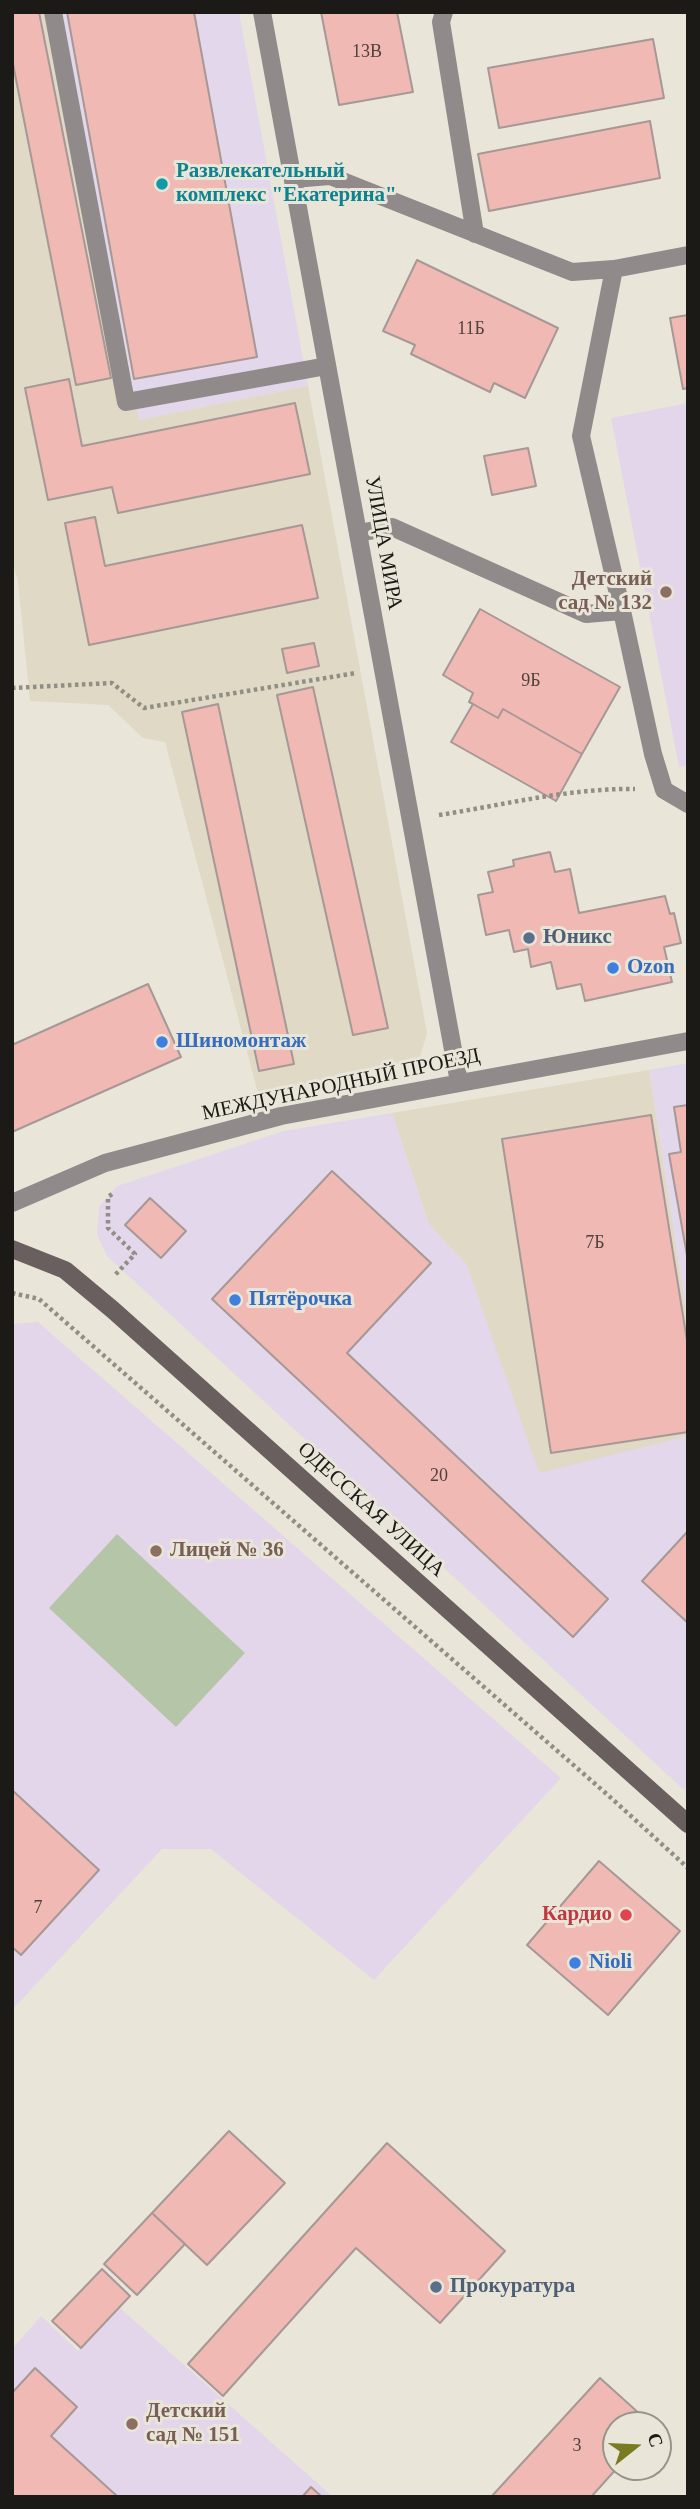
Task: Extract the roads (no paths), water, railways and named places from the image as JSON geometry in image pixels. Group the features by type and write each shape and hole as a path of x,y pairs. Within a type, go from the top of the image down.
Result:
{"street":[{"path":"53,12 126,402 327,366"},
{"name":"УЛИЦА МИРА","path":"262,12 459,1082"},
{"path":"444,12 441,22 475,233"},
{"path":"293,179 330,176 572,272 614,269 688,255"},
{"path":"614,269 581,436 653,754 664,790 688,804"},
{"path":"358,533 392,527 586,614 622,611"},
{"name":"МЕЖДУНАРОДНЫЙ ПРОЕЗД","path":"12,1203 119,1159 281,1116 688,1041"},
{"name":"ОДЕССКАЯ УЛИЦА","path":"12,1249 65,1270 95,1295 688,1824"}],"place":[{"name":"Развлекательный комплекс \"Екатерина\"","path":"162,184"},
{"name":"Детский сад № 132","path":"666,592"},
{"name":"Юникс","path":"529,938"},
{"name":"Ozon","path":"613,968"},
{"name":"Шиномонтаж","path":"162,1042"},
{"name":"Пятёрочка","path":"235,1300"},
{"name":"Лицей № 36","path":"156,1551"},
{"name":"Кардио","path":"626,1915"},
{"name":"Nioli","path":"575,1963"},
{"name":"Прокуратура","path":"436,2287"},
{"name":"Детский сад № 151","path":"132,2424"}]}
